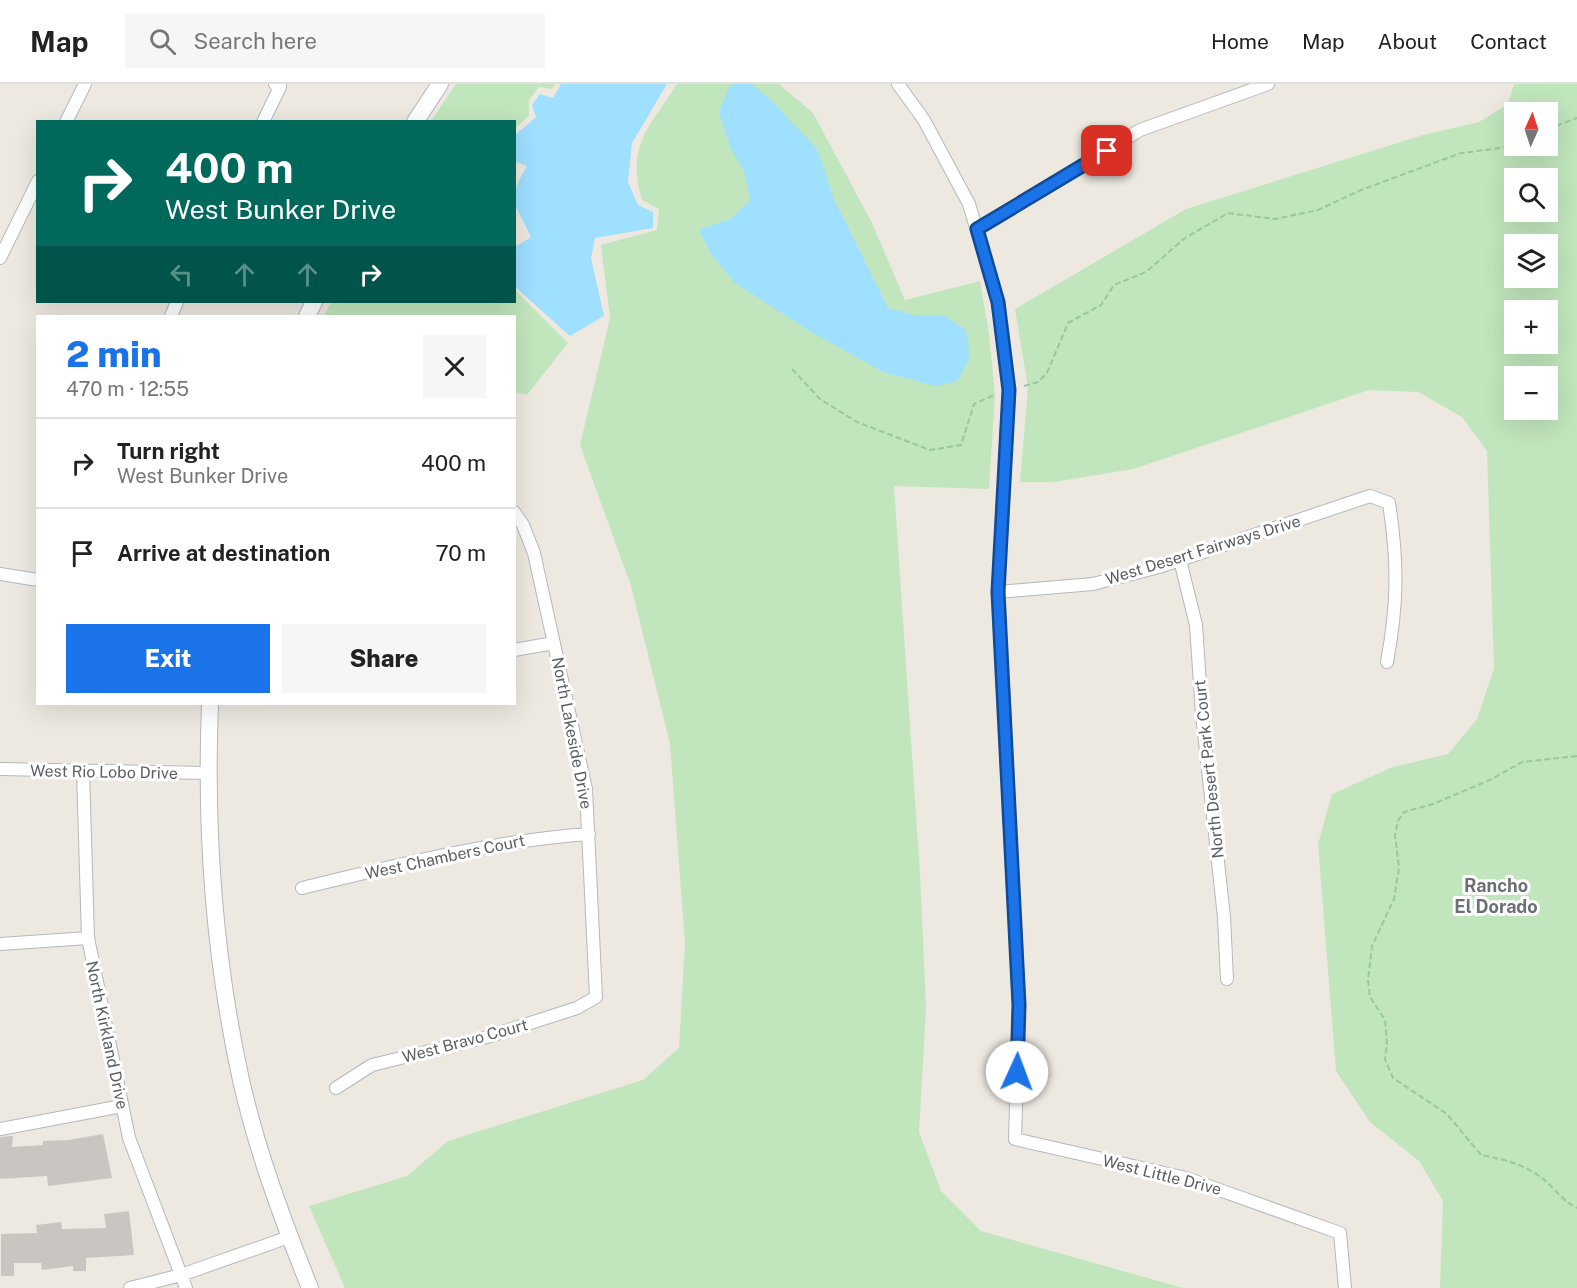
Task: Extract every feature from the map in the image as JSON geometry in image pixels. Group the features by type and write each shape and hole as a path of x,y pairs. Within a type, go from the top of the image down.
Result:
{"street":[{"path":"67,120 84,84"},
{"path":"415,120 440,84"},
{"path":"898,84 924,120 969,204 998,302 1009,390 998,592"},
{"path":"977,229 1140,130 1268,84"},
{"path":"264,120 278,85"},
{"path":"0,258 36,185"},
{"name":"West Desert Fairways Drive","path":"998,592 1093,584 1180,560 1370,496 1389,503 1397,555 1395,619 1387,662"},
{"name":"North Lakeside Drive","path":"516,515 523,525 534,553 586,789 596,997"},
{"name":"North Desert Park Court","path":"1180,560 1196,625 1202,714 1224,917 1227,979"},
{"path":"0,574 36,580"},
{"name":"West Little Drive","path":"998,592 1019,1005 1015,1139 1186,1178 1340,1233 1345,1288"},
{"path":"516,650 554,643"},
{"path":"210,705 207,773 221,972 242,1082 271,1187 310,1288"},
{"name":"West Rio Lobo Drive","path":"0,769 207,773"},
{"name":"North Kirkland Drive","path":"83,771 87,938 129,1138 186,1288"},
{"name":"West Chambers Court","path":"302,888 461,850 528,839 589,834"},
{"path":"0,944 87,938"},
{"name":"West Bravo Court","path":"336,1088 372,1065 487,1037 577,1008 596,997"},
{"path":"0,1130 122,1106"},
{"path":"130,1288 181,1275 289,1237"}],"path":[{"path":"1558,125 1577,118"},
{"path":"1024,386 1038,382 1047,374 1068,322 1101,305 1114,285 1146,272 1185,238 1228,213 1275,219 1318,210 1361,190 1461,153 1504,147"},
{"path":"792,369 820,399 857,422 930,450 948,449 961,445 974,404 997,393"},
{"path":"1577,756 1522,762 1433,804 1404,812 1398,822 1395,835 1400,868 1394,899 1384,925 1372,946 1368,980 1371,998 1385,1020 1388,1043 1385,1059 1393,1078 1447,1114 1481,1155 1510,1160 1542,1178 1567,1203 1577,1208"}],"green space":[{"path":"456,84 555,84 552,89 539,87 529,100 529,116 516,127 516,120 432,120"},
{"path":"677,84 779,84 813,113 872,223 905,300 980,281 989,334 995,395 989,489 894,486 920,874 926,1007 919,1132 941,1191 981,1231 1183,1288 345,1288 309,1206 407,1176 448,1141 643,1080 679,1048 685,943 670,744 631,586 580,445 610,318 601,245 657,230 659,209 642,200 637,165 643,138"},
{"path":"1514,84 1577,84 1577,1288 1440,1288 1443,1201 1419,1161 1370,1122 1336,1071 1318,844 1332,794 1393,767 1448,754 1477,719 1494,668 1487,451 1462,417 1418,392 1369,390 1133,469 1054,482 1020,482 1028,387 1015,309 1186,209 1423,135 1479,122 1504,106 1504,156 1558,156 1558,102 1509,102"},
{"path":"516,291 568,343 527,395 516,392 516,315 324,315 330,303 516,303"}],"water":[{"path":"561,84 667,84 632,143 628,182 638,205 653,212 653,228 595,238 591,258 604,316 570,336 516,288 516,246 531,237 516,206 517,187 527,166 516,161 516,134 536,117 532,105 540,94 553,98"},
{"path":"735,84 751,84 769,98 817,149 834,199 888,308 914,315 943,315 966,330 970,358 957,381 936,386 883,372 808,330 735,283 711,254 699,230 730,219 750,201 745,173 730,147 719,112 729,87"}],"building":[{"path":"103,1134 112,1178 48,1186 47,1176 0,1179 0,1137 13,1136 12,1147 43,1145 43,1141 69,1140"},
{"path":"129,1211 134,1255 86,1258 86,1271 73,1271 73,1266 42,1270 41,1263 14,1263 14,1276 1,1276 1,1234 37,1233 36,1225 61,1222 62,1229 106,1228 104,1214"}],"district":[{"name":"Rancho El Dorado","path":"1496,895"}],"route":[{"path":"1017,1072 1019,1005 998,592 1009,390 998,302 977,229 1107,151"}]}
